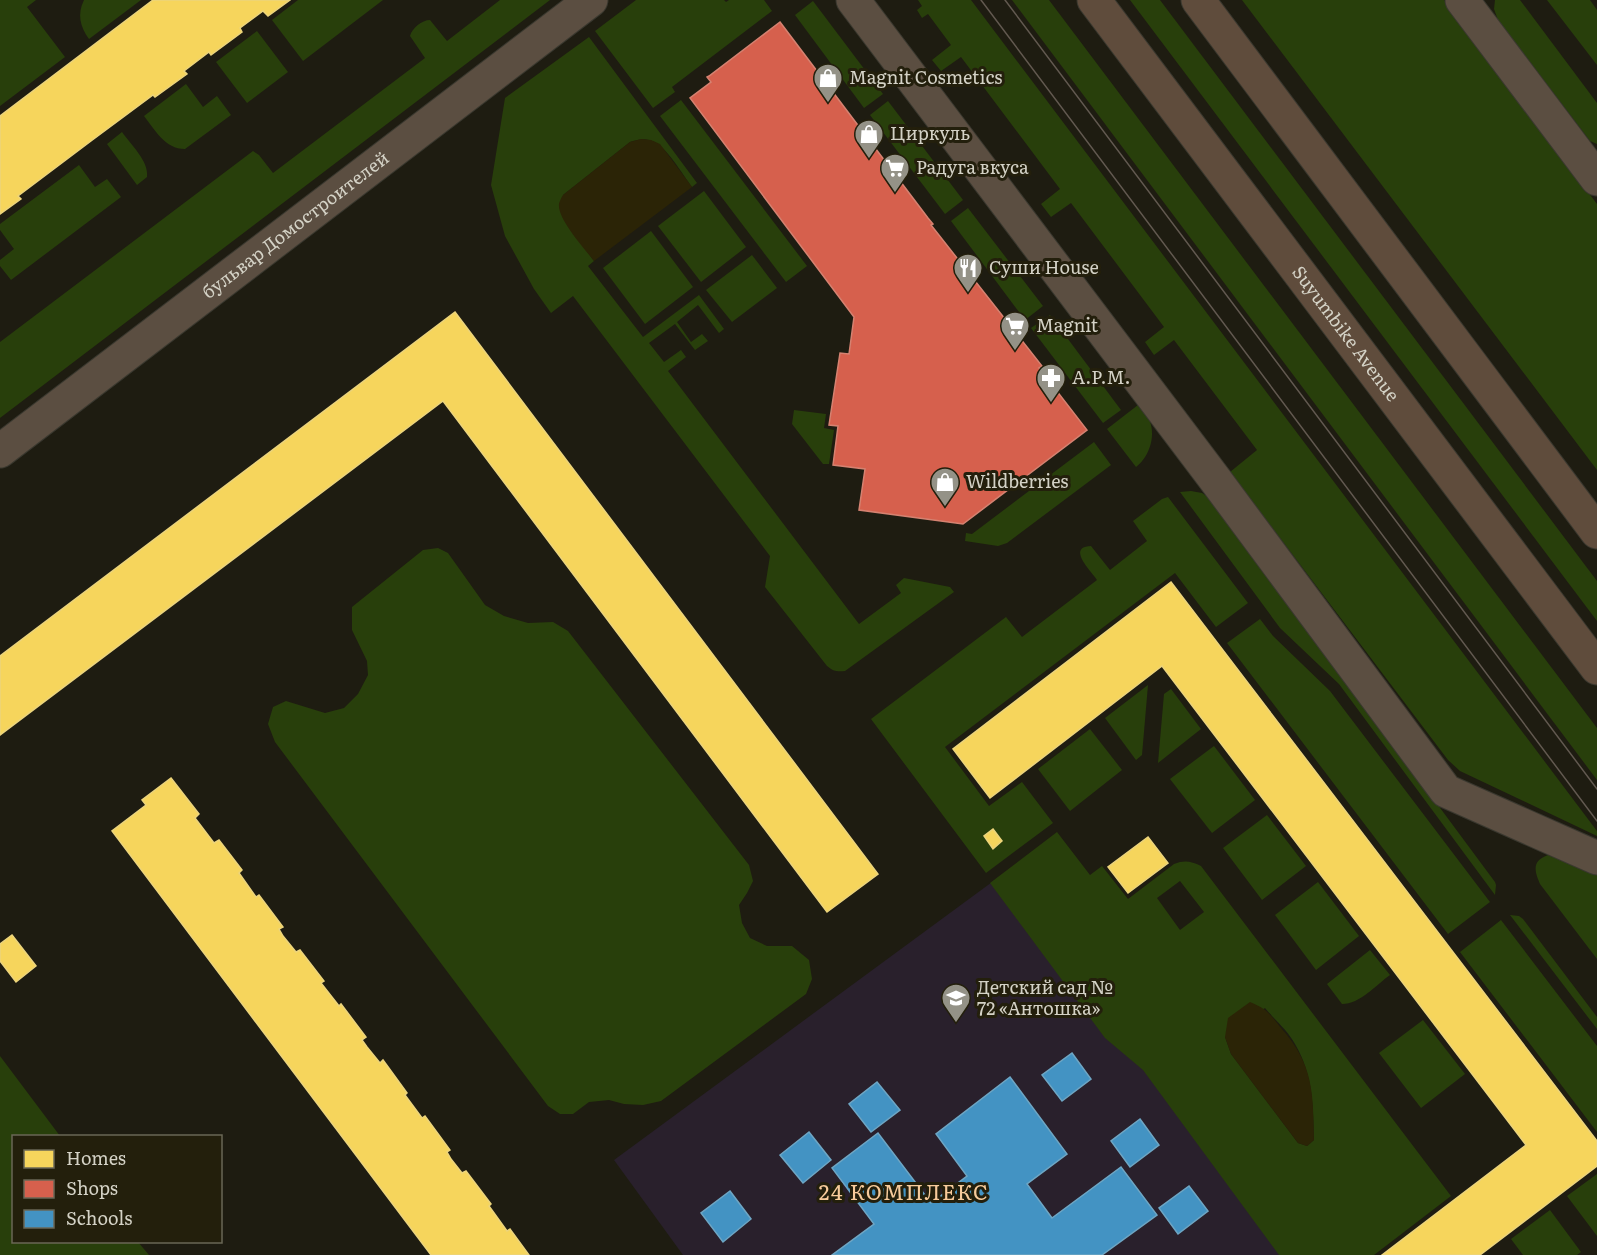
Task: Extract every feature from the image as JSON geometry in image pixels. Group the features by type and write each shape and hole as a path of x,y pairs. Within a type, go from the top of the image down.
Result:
{"main road":[{"name":"Suyumbike Avenue","path":"1094,0 1597,668"},
{"path":"1198,0 1597,532"}],"street":[{"name":"бульвар Домостроителей","path":"0,452 591,0"},
{"path":"853,0 1224,491 1446,791 1597,858"},
{"path":"1462,0 1597,179"}],"shaded area":[{"name":"Детский сад № 72 «Антошка»","path":"1003,874 1283,1255 683,1255 614,1160"}],"green space":[{"path":"0,0 36,0 27,7 65,57 0,106"},
{"path":"84,0 141,0 89,39 80,20"},
{"path":"298,0 383,0 303,61 272,20"},
{"path":"500,0 550,0 0,418 0,342 253,151 273,173 425,58 410,36 415,27 430,20 447,41"},
{"path":"636,0 724,0 726,2 729,0 764,0 772,11 672,87 675,92 653,108 595,31"},
{"path":"918,0 971,0 1597,831 1597,836 1460,771 1448,760 1230,472 1257,450 1174,340 1154,355 1145,342 1164,327 1071,203 1051,217 1041,204 1060,189 961,57 941,71 932,60 951,45 928,14 922,18 917,10 922,6"},
{"path":"1012,0 1049,0 1597,728 1597,780"},
{"path":"1130,0 1160,0 1597,581 1597,621"},
{"path":"1242,0 1444,0 1597,204 1597,470"},
{"path":"1495,0 1520,0 1597,103 1597,144 1590,141 1498,20 1494,9"},
{"path":"1547,0 1590,0 1597,10 1597,65"},
{"path":"813,1 883,94 864,108 795,15"},
{"path":"257,31 288,72 247,103 216,62"},
{"path":"589,37 697,183 692,187 667,153 655,142 644,139 630,142 563,195 566,223 594,261 588,266 643,337 699,295 724,329 719,333 698,305 677,322 691,342 702,334 708,341 695,350 675,324 649,343 664,362 681,350 686,357 668,371 859,624 901,593 896,585 904,578 950,587 954,592 845,671 835,671 827,666 765,587 770,556 573,296 551,313 534,289 505,236 491,185 505,98"},
{"path":"186,84 203,107 217,96 231,115 185,149 166,142 144,116"},
{"path":"681,100 807,266 786,282 660,116"},
{"path":"888,101 963,200 945,214 870,115"},
{"path":"122,132 139,153 147,171 147,177 137,185 107,144"},
{"path":"79,165 95,187 107,179 121,197 11,280 0,266 0,260 14,249 0,230 0,224"},
{"path":"704,191 746,247 701,282 658,226"},
{"path":"968,208 1043,306 1025,320 951,221"},
{"path":"651,231 693,287 645,324 603,268"},
{"path":"752,255 777,288 732,322 706,290"},
{"path":"1050,315 1121,410 1103,423 1031,328"},
{"path":"1138,405 1148,417 1152,437 1145,457 1136,467 1107,429"},
{"path":"794,410 826,414 824,428 834,430 829,464 823,464 792,424"},
{"path":"1094,442 1111,465 1007,543 998,546 965,541 966,533 972,534"},
{"path":"1180,492 1202,493 1212,500 1495,882 1495,895 1339,684 1280,628"},
{"path":"1168,497 1248,603 1216,627 1175,573 945,747 989,806 1022,782 1053,823 986,873 871,719 1006,617 1022,637 1097,580 1080,555 1084,547 1091,546 1110,570 1147,541 1133,521"},
{"path":"438,548 448,553 485,605 504,616 528,623 553,622 568,631 749,865 753,881 739,905 742,923 750,938 767,946 792,946 809,960 812,979 806,994 661,1101 643,1105 609,1100 589,1102 573,1114 560,1114 548,1106 275,742 268,724 273,707 286,701 325,713 344,708 358,694 368,675 367,661 352,630 352,607 423,550"},
{"path":"1260,619 1273,636 1330,691 1490,902 1448,934 1227,643"},
{"path":"1148,685 1142,755 1136,760 1105,718"},
{"path":"1171,689 1201,729 1158,763 1164,694"},
{"path":"1090,729 1122,770 1070,811 1038,769"},
{"path":"1214,746 1255,800 1212,833 1170,779"},
{"path":"1267,815 1306,866 1262,900 1223,848"},
{"path":"1057,832 1090,875 1102,866 1128,899 1174,864 1188,862 1201,866 1451,1196 1374,1255 1279,1255 1143,1070 1105,1038 990,883","holes":["1180,881 1204,912 1180,930 1157,898","1265,1008 1292,1039 1309,1079 1314,1140 1307,1146 1298,1143 1231,1054 1225,1037"]},
{"path":"1548,855 1597,875 1597,959 1540,884 1536,874 1537,863"},
{"path":"1318,882 1359,936 1316,970 1275,915"},
{"path":"1510,915 1523,919 1597,1017 1597,1029"},
{"path":"1501,920 1597,1046 1597,1132 1460,952"},
{"path":"1370,950 1390,975 1355,1001 1342,1004 1327,984"},
{"path":"1423,1020 1465,1074 1421,1108 1379,1053"},
{"path":"0,1056 59,1135 12,1135 12,1243 139,1243 149,1255 0,1255"},
{"path":"1597,1174 1597,1236 1567,1196"},
{"path":"1550,1210 1581,1252 1577,1255 1523,1255 1511,1239"}],"sand":[{"path":"641,139 660,144 692,187 594,261 562,218 559,202 563,195 630,142"},
{"path":"1250,1002 1274,1019 1300,1054 1306,1067 1312,1094 1314,1140 1307,1146 1298,1143 1231,1054 1225,1037 1228,1018"}],"building: Homes":[{"path":"153,0 290,0 268,16 263,11 240,28 242,32 211,55 209,52 184,71 187,74 155,97 153,95 91,141 18,196 21,199 0,214 0,116"},
{"path":"455,312 878,874 827,912 443,401 0,735 0,656"},
{"path":"1171,582 1597,1141 1597,1166 1480,1255 1382,1255 1526,1145 1162,666 990,798 953,749"},
{"path":"171,778 199,814 195,818 214,843 219,840 242,870 239,873 256,897 259,895 283,927 279,929 283,936 296,952 300,950 324,981 321,983 339,1006 341,1004 366,1037 362,1040 367,1047 380,1063 383,1060 422,1118 425,1116 450,1150 447,1152 451,1159 462,1173 466,1171 491,1204 489,1206 507,1231 510,1229 529,1255 431,1255 112,831 146,805 142,800"},
{"path":"993,829 1002,841 993,849 984,836"},
{"path":"1148,837 1168,863 1128,893 1108,867"},
{"path":"12,935 36,966 16,982 0,961 0,944"}],"building: Shops":[{"path":"780,22 933,224 931,225 1042,366 1039,368 1087,430 963,524 859,510 865,469 833,465 838,426 829,425 840,353 849,354 854,317 690,98 711,82 707,77"}],"building: Schools":[{"path":"1072,1053 1091,1079 1062,1101 1042,1075"},
{"path":"1010,1077 1067,1154 1027,1184 1052,1218 1121,1167 1157,1215 1102,1255 832,1255 874,1224 832,1168 878,1133 931,1203 967,1176 936,1134"},
{"path":"877,1082 900,1110 871,1132 849,1104"},
{"path":"1140,1119 1159,1145 1130,1167 1111,1141"},
{"path":"809,1132 831,1160 803,1183 780,1155"},
{"path":"1189,1186 1208,1211 1178,1234 1159,1208"},
{"path":"730,1191 751,1219 723,1242 701,1213"}],"tram line":[{"path":"981,0 1597,821"},
{"path":"1005,0 1597,789"}],"place":[{"name":"Magnit Cosmetics","path":"828,104"},
{"name":"Циркуль","path":"869,160"},
{"name":"Радуга вкуса","path":"895,194"},
{"name":"Суши House","path":"968,294"},
{"name":"Magnit","path":"1015,352"},
{"name":"А.Р.М.","path":"1051,404"},
{"name":"Wildberries","path":"945,508"},
{"name":"Детский сад № 72 «Антошка»","path":"956,1024"}],"district":[{"name":"24 КОМПЛЕКС","path":"904,1193"}]}
